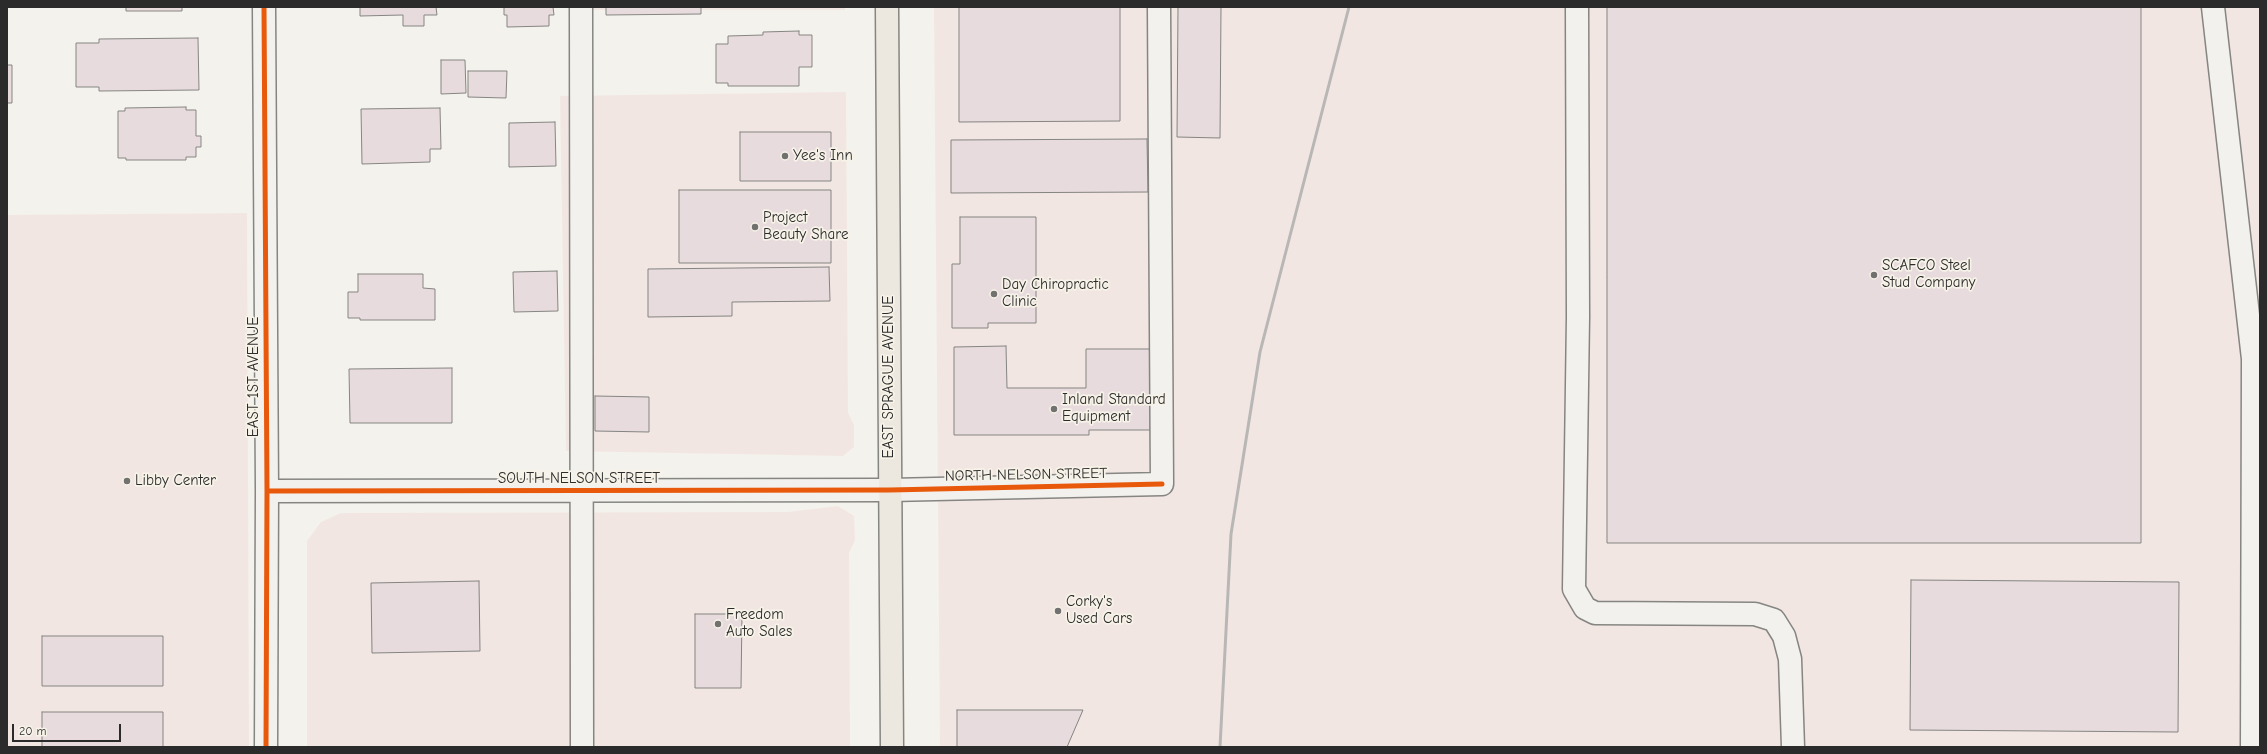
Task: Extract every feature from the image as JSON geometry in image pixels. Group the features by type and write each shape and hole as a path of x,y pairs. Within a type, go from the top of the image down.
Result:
{"main road":[{"name":"EAST SPRAGUE AVENUE","path":"887,7 892,747"}],"street":[{"name":"EAST 1ST AVENUE","path":"264,7 267,491 266,747"},
{"path":"581,7 580,491 582,747"},
{"name":"NORTH NELSON STREET","path":"890,490 1162,484 1159,7"},
{"path":"1577,7 1578,317 1574,589 1585,608 1594,613 1755,614 1774,620 1784,636 1790,659 1793,747"},
{"path":"2213,7 2253,359 2252,747"},
{"name":"SOUTH NELSON STREET","path":"267,491 890,490"}],"shaded area":[{"path":"589,7 845,7 845,10 589,10"},
{"path":"934,7 2260,7 2260,747 940,747"},
{"path":"846,92 848,413 854,425 854,447 843,456 566,451 560,96"},
{"name":"Libby Center","path":"247,213 249,747 7,747 7,215"},
{"path":"838,506 854,516 855,540 849,553 850,747 307,747 307,541 321,522 341,513 788,512"}],"building":[{"path":"126,7 182,7 182,11 126,11"},
{"path":"360,7 436,7 437,15 424,15 424,26 403,26 403,15 360,16"},
{"path":"504,7 553,7 554,15 549,15 549,26 507,27 507,15 504,15"},
{"path":"606,7 701,7 701,14 606,15"},
{"path":"959,7 1120,7 1120,121 959,122"},
{"path":"1178,7 1221,7 1220,138 1177,137"},
{"name":"SCAFCO Steel Stud Company","path":"1607,7 2141,7 2141,543 1607,543"},
{"path":"799,31 799,35 812,35 812,67 799,67 799,86 728,86 728,83 716,83 716,44 728,44 728,36 763,35 763,32"},
{"path":"198,38 199,90 99,91 99,87 76,87 76,43 99,43 99,39"},
{"path":"441,60 465,60 466,93 441,94"},
{"path":"7,65 12,65 12,103 7,103"},
{"path":"468,71 507,71 506,98 468,97"},
{"path":"186,107 186,110 196,110 196,136 201,136 201,147 196,147 196,157 186,157 186,160 126,160 126,158 118,158 118,111 125,111 125,108"},
{"path":"440,108 441,149 430,149 430,162 362,164 361,109"},
{"path":"555,122 556,166 509,167 509,123"},
{"name":"Yee's Inn","path":"740,132 831,132 831,181 740,181"},
{"path":"1147,139 1148,192 951,193 951,140"},
{"name":"Project Beauty Share","path":"679,190 831,190 831,263 679,263"},
{"name":"Day Chiropractic Clinic","path":"960,217 1036,217 1036,323 988,323 988,328 952,328 952,264 960,264"},
{"path":"829,267 830,301 732,302 732,316 648,317 648,269"},
{"path":"557,271 558,311 514,312 513,272"},
{"path":"358,274 423,274 423,288 435,289 435,320 360,320 360,318 348,318 348,292 358,292"},
{"name":"Inland Standard Equipment","path":"1006,346 1007,388 1086,388 1086,349 1153,349 1154,430 1089,430 1089,435 954,435 954,347"},
{"path":"452,368 452,423 350,423 349,369"},
{"path":"595,396 649,397 649,432 595,431"},
{"path":"1911,580 2179,582 2178,732 1910,730"},
{"path":"479,581 480,651 372,653 371,583"},
{"path":"695,614 742,614 741,688 695,688"},
{"path":"42,636 163,636 163,686 42,686"},
{"path":"957,710 1083,710 1067,747 957,747"},
{"path":"42,712 163,712 163,747 42,747"}],"railway":[{"path":"1220,747 1231,534 1260,352 1349,7"}],"cycle path":[{"path":"264,7 267,491 266,747"},
{"path":"267,491 890,490 1162,484"}],"place":[{"name":"Yee's Inn","path":"785,156"},
{"name":"Project Beauty Share","path":"755,227"},
{"name":"SCAFCO Steel Stud Company","path":"1874,275"},
{"name":"Day Chiropractic Clinic","path":"994,294"},
{"name":"Inland Standard Equipment","path":"1054,409"},
{"name":"Libby Center","path":"127,481"},
{"name":"Corky's Used Cars","path":"1058,611"},
{"name":"Freedom Auto Sales","path":"718,624"}]}
